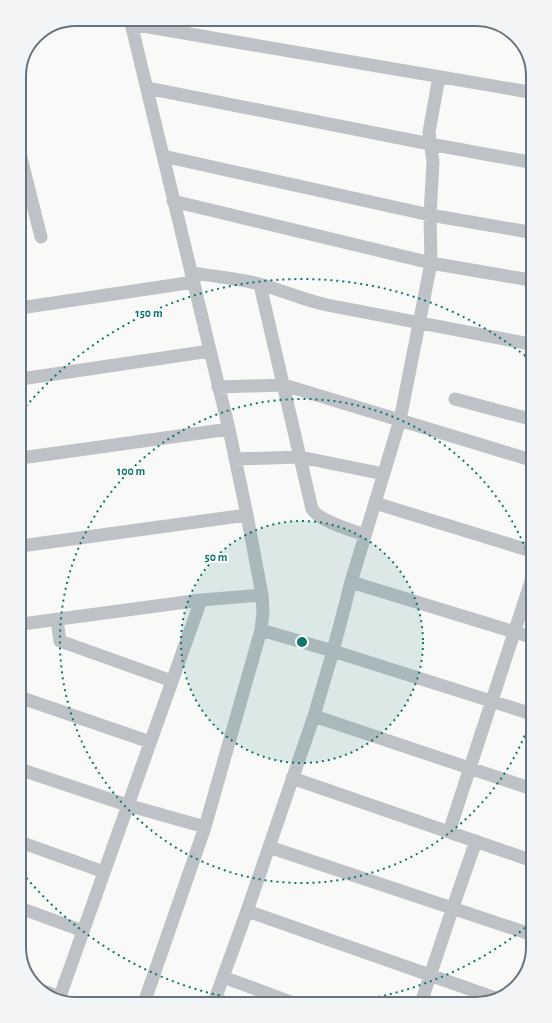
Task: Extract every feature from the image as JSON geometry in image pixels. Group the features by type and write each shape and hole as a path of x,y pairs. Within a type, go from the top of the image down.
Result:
{"street":[{"path":"132,26 229,429 262,595 263,612 261,630 205,827 146,997"},
{"path":"153,26 526,92"},
{"path":"216,997 314,716 351,582 400,420 431,263 430,215 433,162 429,132 439,77"},
{"path":"147,88 526,161"},
{"path":"163,156 430,215 526,231"},
{"path":"26,175 41,237"},
{"path":"173,201 431,263 526,279"},
{"path":"26,307 192,278 236,278 315,302 526,343"},
{"path":"260,285 312,509 314,513 325,520 365,535"},
{"path":"26,379 210,351"},
{"path":"218,386 284,385 526,458"},
{"path":"455,399 526,418"},
{"path":"26,457 229,429"},
{"path":"235,459 300,457 384,474"},
{"path":"375,503 526,548"},
{"path":"26,545 247,515"},
{"path":"351,582 526,635"},
{"path":"26,624 201,600 262,595"},
{"path":"449,832 526,596"},
{"path":"60,994 201,600"},
{"path":"57,620 60,640 172,681"},
{"path":"261,630 333,651 526,712"},
{"path":"26,699 150,742"},
{"path":"314,716 526,788"},
{"path":"26,771 127,806 205,827"},
{"path":"292,778 526,859"},
{"path":"423,997 476,841"},
{"path":"26,844 104,872"},
{"path":"269,847 526,933"},
{"path":"26,910 83,930"},
{"path":"247,911 488,995"},
{"path":"223,977 278,997"}]}
